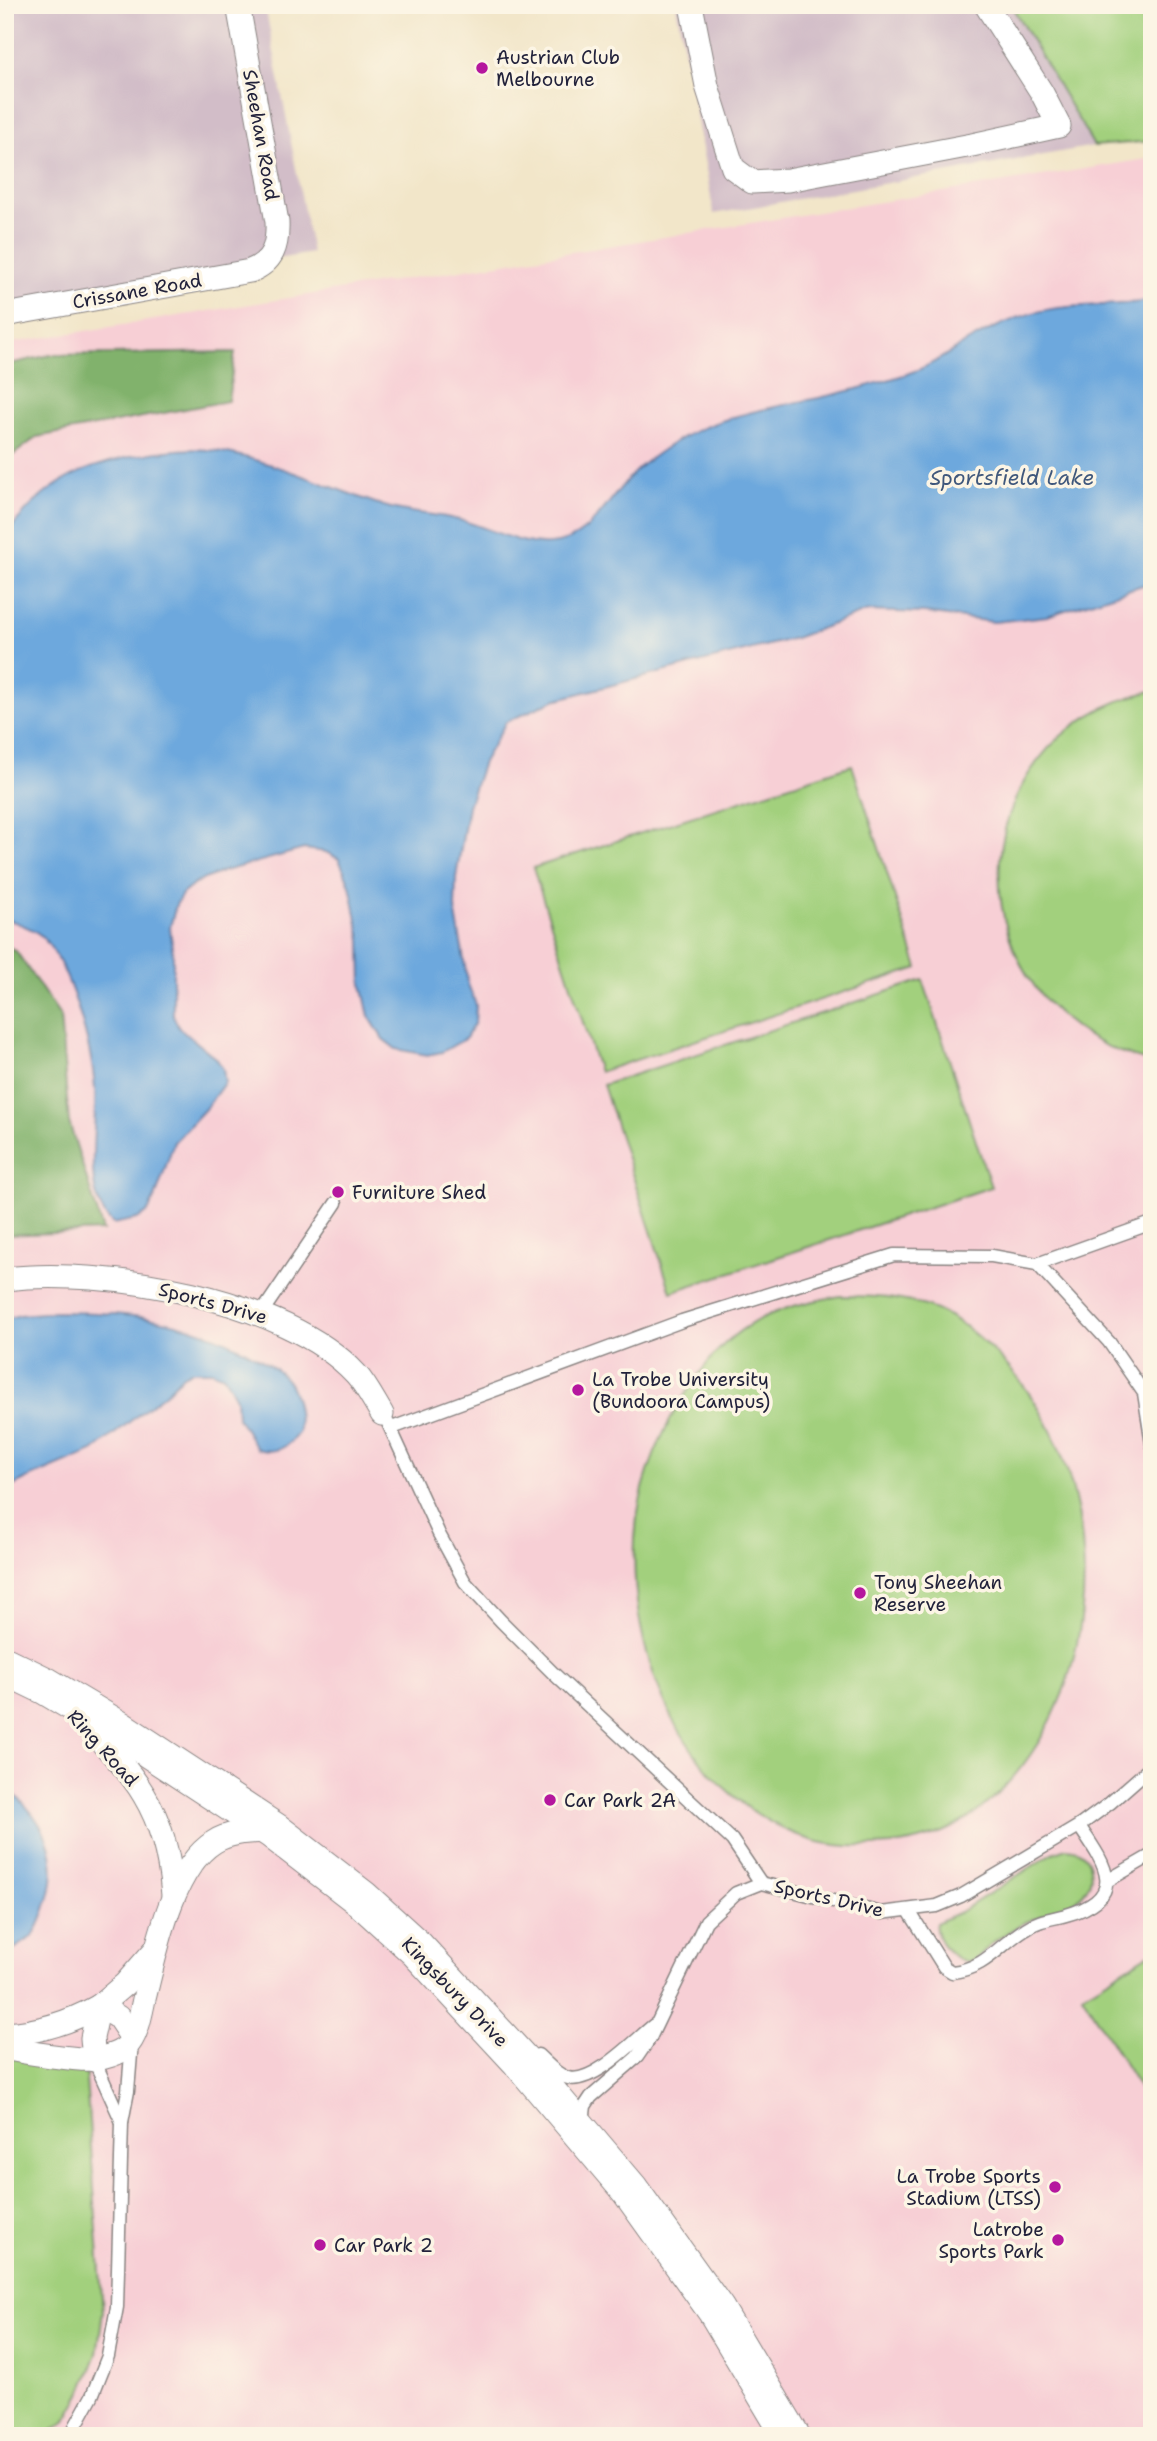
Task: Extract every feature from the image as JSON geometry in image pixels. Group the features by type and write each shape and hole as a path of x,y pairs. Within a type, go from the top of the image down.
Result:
{"main road":[{"name":"Kingsbury Drive","path":"5,1666 46,1686 120,1730 274,1831 362,1899 417,1949 474,2009 630,2190 716,2310 791,2436"}],"street":[{"name":"Sheehan Road","path":"238,5 276,222 276,244 273,255 267,262"},
{"path":"691,5 707,86 733,168 752,182 788,180 972,145 1059,125 1042,93 986,5"},
{"name":"Crissane Road","path":"5,315 250,271 267,262"},
{"name":"Sports Drive","path":"5,1279 49,1275 115,1280 178,1291 261,1314 293,1328 328,1350 357,1374 387,1421"},
{"name":"Ring Road","path":"46,1686 132,1776 151,1804 170,1866 173,1895"},
{"name":"Ring Road","path":"132,2038 173,1895 201,1853 215,1841 237,1833 274,1831"},
{"name":"Ring Road","path":"5,2034 47,2028 77,2018 99,2006 125,1984 157,1947"},
{"path":"5,2048 94,2060 125,2048 132,2038 118,2017 99,2006 92,2038 94,2060"}],"lane":[{"path":"261,1314 336,1203"},
{"path":"761,1883 732,1840 553,1673 464,1582 387,1421 682,1321 894,1255 992,1256 1037,1264 1152,1223"},
{"path":"1037,1264 1109,1342 1144,1393 1152,1444"},
{"name":"Sports Drive","path":"584,2137 585,2106 591,2097 637,2057 650,2038 706,1921 736,1893 761,1883 881,1913 937,1906 961,1896 1079,1826 1151,1767"},
{"path":"1079,1826 1101,1857 1107,1870 1107,1881"},
{"name":"Sports Drive","path":"909,1911 944,1967 952,1972 967,1970 984,1961 1025,1929 1043,1920 1082,1910 1097,1900 1107,1881 1152,1855"},
{"path":"474,2009 516,2035"},
{"name":"Sports Drive","path":"530,2048 565,2078 579,2079 594,2073 657,2022"},
{"path":"74,2436 75,2427 92,2396 108,2356 117,2307 122,2122 128,2091 132,2038"},
{"path":"94,2060 122,2122"}],"shaded area":[{"path":"5,5 265,5 312,253 5,306"},
{"path":"676,5 1011,5 1094,146 714,214"},
{"name":"La Trobe University (Bundoora Campus)","path":"1152,158 1152,2436 5,2436 5,344"}],"green space":[{"path":"1011,5 1152,5 1152,141 1094,146"},
{"path":"235,352 228,401 37,437 5,461 5,365 50,355"},
{"path":"1152,691 1152,1062 1085,1034 1037,990 1009,935 999,875 1009,816 1038,761 1085,718"},
{"path":"852,765 918,968 599,1072 533,868"},
{"path":"5,945 16,951 60,1016 69,1122 103,1231 5,1235"},
{"path":"923,980 991,1187 671,1292 603,1085"},
{"name":"Tony Sheehan Reserve","path":"841,1296 897,1299 923,1305 962,1324 998,1356 1033,1399 1059,1448 1076,1501 1083,1556 1082,1612 1071,1666 1052,1718 1023,1765 996,1795 966,1820 931,1837 891,1845 837,1845 805,1838 761,1816 723,1787 692,1750 668,1708 650,1663 639,1615 634,1566 637,1518 655,1453 669,1422 707,1364 731,1338 756,1321 812,1301"},
{"path":"1067,1848 1082,1853 1090,1867 1090,1880 1086,1891 1077,1899 1018,1926 994,1941 974,1960 958,1959 946,1949 938,1935 936,1923 960,1912 1053,1853"},
{"path":"1152,1952 1152,2108 1082,1995"},
{"path":"5,2051 85,2066 103,2312 97,2354 81,2394 65,2422 44,2436 5,2436"}],"water":[{"name":"Sportsfield Lake","path":"1152,300 1152,582 1047,616 994,622 924,613 868,611 795,638 554,700 506,722 483,762 468,806 456,877 455,908 468,984 476,1005 475,1022 466,1038 442,1052 427,1055 396,1049 383,1039 369,1016 362,985 361,939 350,885 339,859 326,852 304,849 224,871 197,882 182,894 170,927 173,1015 179,1028 216,1058 223,1069 225,1082 205,1109 174,1142 155,1198 147,1213 137,1219 113,1224 103,1211 97,1196 93,1161 93,1072 84,1029 70,984 50,947 39,934 5,918 5,537 36,501 73,475 113,461 158,452 200,449 260,461 393,509 450,518 526,542 550,544 564,541 586,529 620,488 650,459 695,431 717,422 860,388 920,369 992,329 1033,313 1062,307"},
{"path":"55,1312 106,1313 154,1319 201,1331 248,1352 277,1370 290,1385 298,1408 299,1432 281,1448 270,1451 257,1449 237,1416 236,1398 224,1376 211,1371 191,1371 93,1451 5,1490 5,1319"},
{"path":"5,1787 19,1799 40,1825 47,1839 53,1871 44,1914 37,1930 26,1941 5,1954"}],"place":[{"name":"Austrian Club Melbourne","path":"482,68"},
{"name":"Furniture Shed","path":"338,1192"},
{"name":"La Trobe University (Bundoora Campus)","path":"578,1390"},
{"name":"Tony Sheehan Reserve","path":"860,1593"},
{"name":"Car Park 2A","path":"550,1800"},
{"name":"La Trobe Sports Stadium (LTSS)","path":"1055,2187"},
{"name":"Latrobe Sports Park","path":"1058,2240"},
{"name":"Car Park 2","path":"320,2245"}]}
